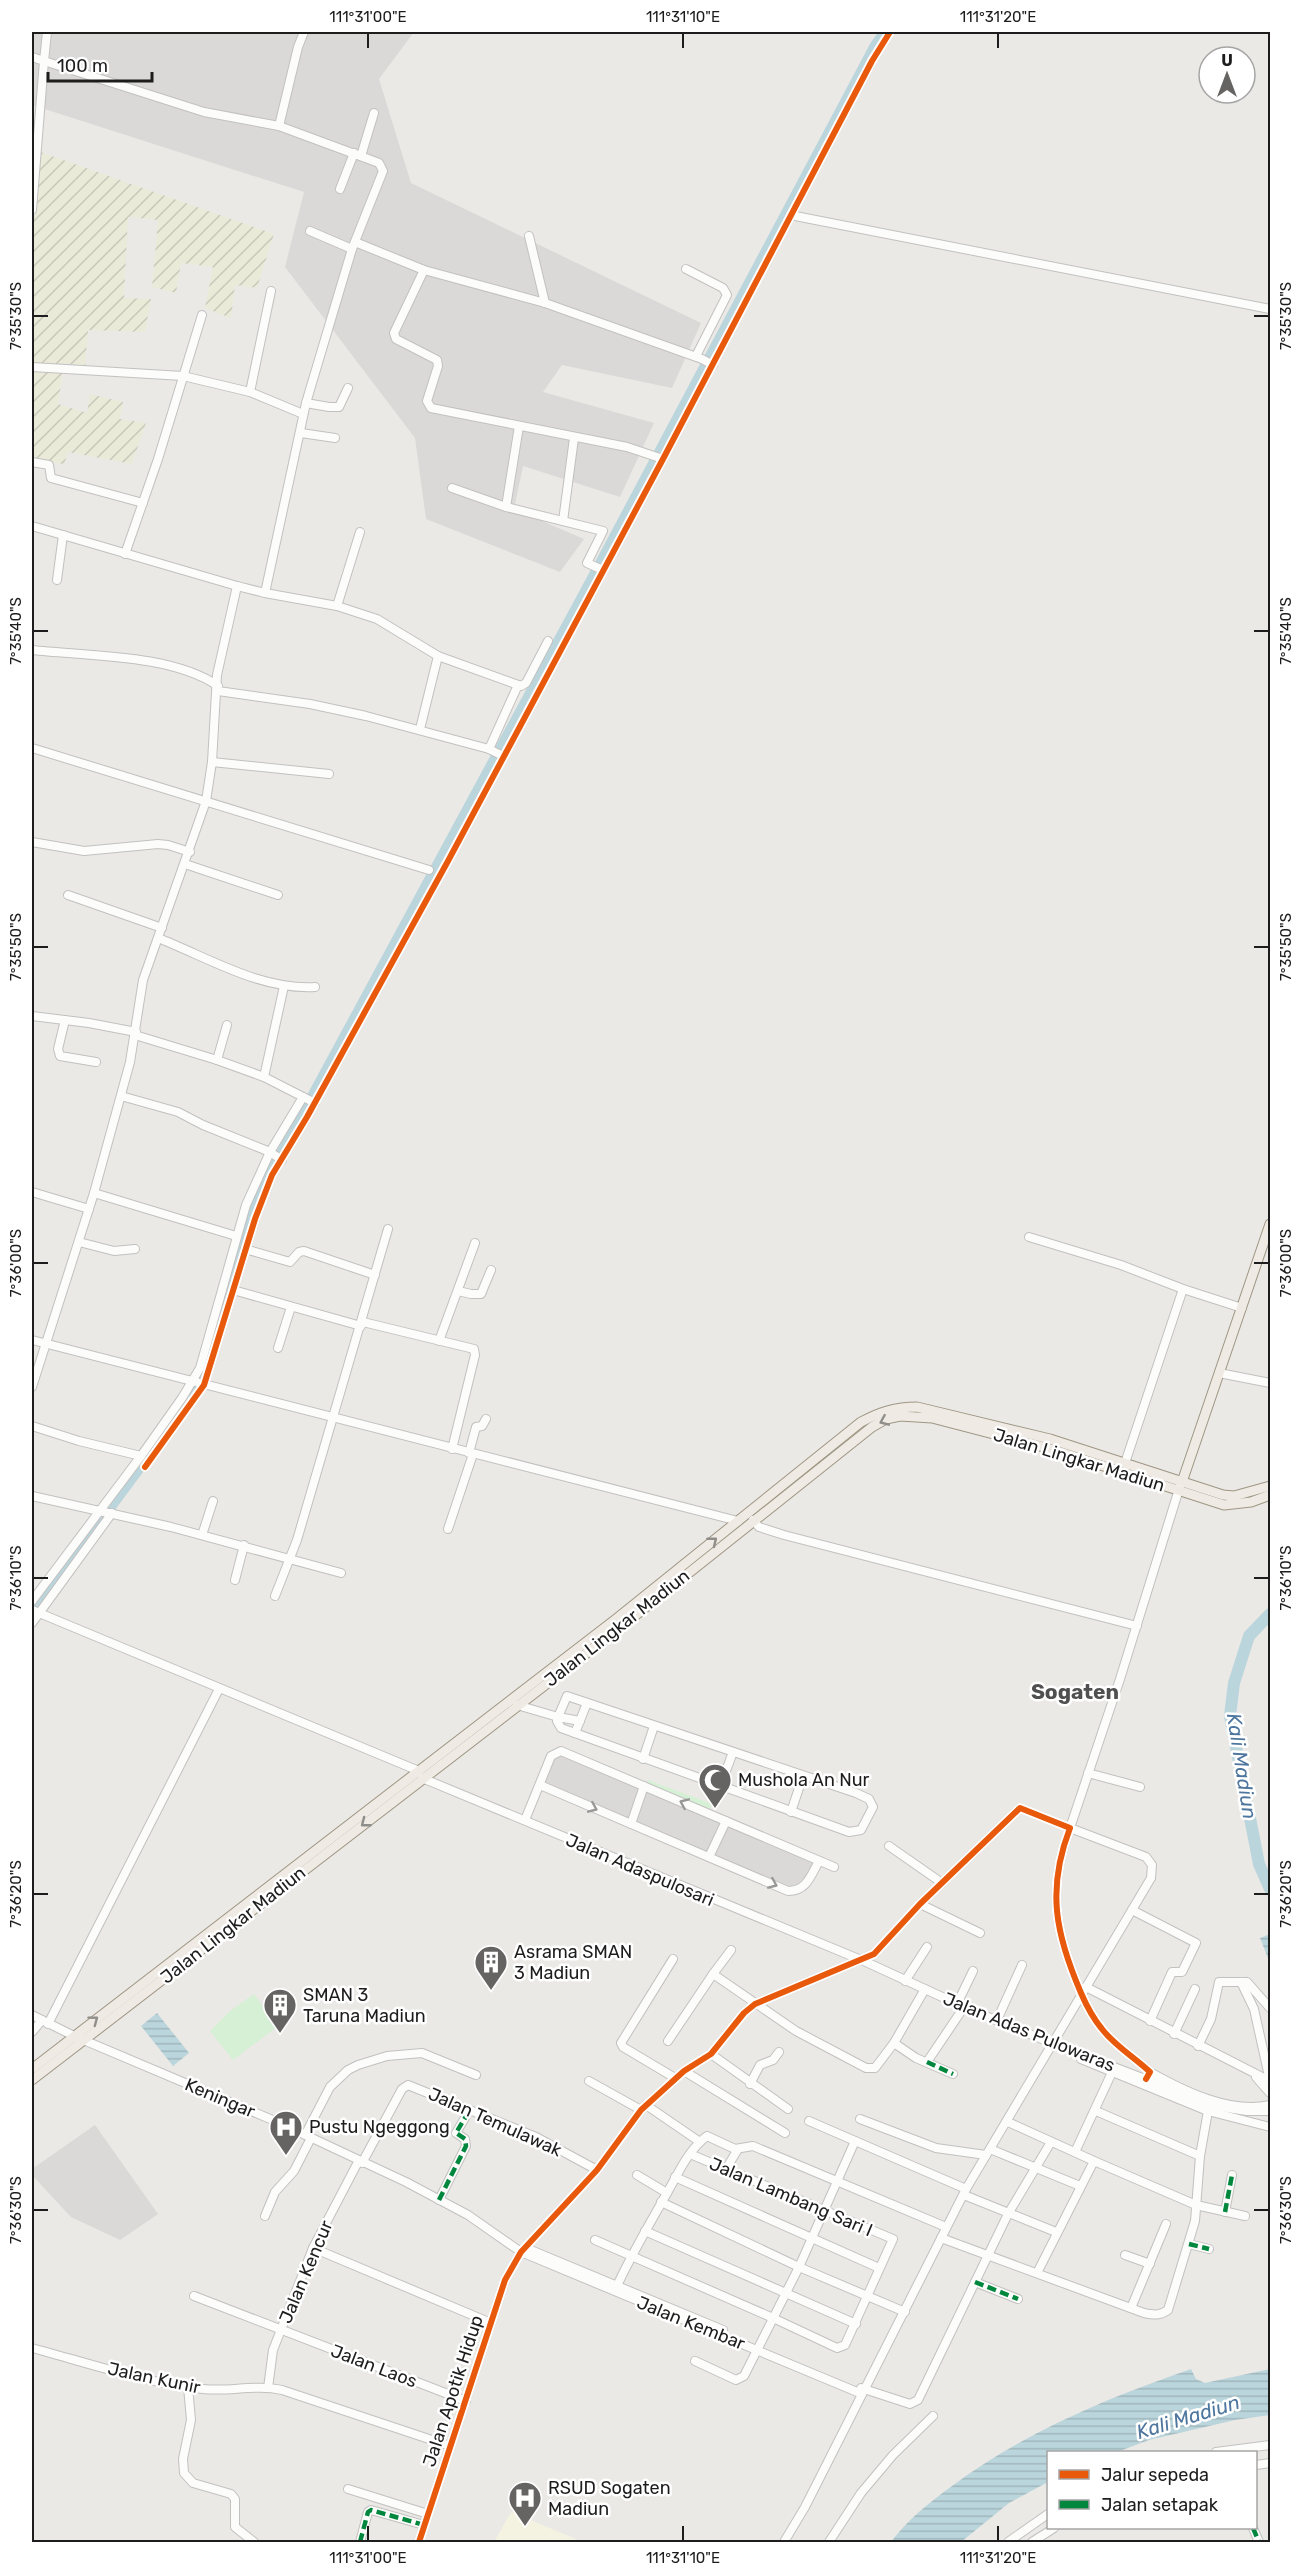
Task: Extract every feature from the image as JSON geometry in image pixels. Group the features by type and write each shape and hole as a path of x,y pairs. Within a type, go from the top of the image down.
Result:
{"main road":[{"path":"1180,1486 1270,1224"},
{"name":"Jalan Lingkar Madiun","path":"421,1774 517,1705 648,1599 738,1521 861,1422 882,1411 898,1407 932,1410 1050,1439 1125,1463 1224,1505 1251,1502 1270,1496"},
{"name":"Jalan Lingkar Madiun","path":"32,2080 189,1954 421,1774 872,1427 886,1419 900,1416 932,1419 1051,1449 1180,1486 1223,1495 1234,1496 1270,1486"},
{"name":"Jalan Lingkar Madiun","path":"32,2069 74,2036 189,1954"}],"street":[{"path":"32,210 47,32"},
{"path":"279,126 298,47 304,32"},
{"path":"705,361 790,215 872,61 890,32"},
{"path":"32,57 204,112 279,126 379,163 383,171 353,245 306,403 265,592"},
{"path":"340,189 358,155 374,113"},
{"path":"790,215 1270,309"},
{"path":"310,231 424,270 544,303 705,361"},
{"path":"529,236 544,303"},
{"path":"32,1601 198,1383 200,1368 236,1236 252,1191 309,1100 503,755 661,458 705,361 727,296 723,288 686,269"},
{"path":"424,270 394,333 396,339 436,360 438,366 427,401 428,405 650,453 661,458"},
{"path":"250,392 271,291"},
{"path":"125,554 202,315"},
{"path":"32,367 183,376 250,392 303,414"},
{"path":"306,403 339,407 348,388"},
{"path":"506,507 519,426"},
{"path":"301,433 335,438"},
{"path":"563,521 574,438"},
{"path":"32,462 49,465 51,478 143,503"},
{"path":"452,488 506,507 603,531 587,564 601,569"},
{"path":"32,526 237,586 338,606 377,619 438,656 518,685 526,683 548,641"},
{"path":"338,606 360,532"},
{"path":"57,580 63,535"},
{"path":"32,1387 94,1193 121,1096 136,1033 143,980 190,852 206,801 212,762 217,675 237,586"},
{"path":"32,650 137,658 205,677 218,688 310,704 420,729 491,749 503,755"},
{"path":"420,729 438,656"},
{"path":"205,677 217,675"},
{"path":"491,749 518,685"},
{"path":"32,748 429,870"},
{"path":"212,762 329,774"},
{"path":"32,842 84,851 158,844 190,852"},
{"path":"185,864 278,895"},
{"path":"68,895 162,928"},
{"path":"158,938 223,967 284,986 299,989 315,987"},
{"path":"264,1077 284,986"},
{"path":"32,1017 65,1020 136,1033 264,1077 309,1100"},
{"path":"65,1020 58,1054 63,1058 96,1062"},
{"path":"217,1060 227,1025"},
{"path":"121,1096 178,1112 202,1125 276,1156"},
{"path":"145,1467 198,1383 233,1290 276,1156 309,1100"},
{"path":"32,1192 89,1209"},
{"path":"94,1193 236,1236"},
{"path":"275,1596 288,1557 297,1540 388,1230"},
{"path":"1029,1237 1121,1265 1183,1289 1242,1308"},
{"path":"79,1242 114,1251 135,1249"},
{"path":"439,1341 475,1243"},
{"path":"245,1250 290,1262 298,1252 304,1251 375,1275"},
{"path":"458,1291 481,1294 491,1270"},
{"path":"1125,1463 1183,1289"},
{"path":"233,1290 291,1307 472,1348 475,1351 452,1449"},
{"path":"278,1348 291,1307"},
{"path":"32,1340 738,1521"},
{"path":"1219,1373 1270,1383"},
{"path":"448,1529 471,1454 476,1427 482,1426 486,1419"},
{"path":"32,1426 79,1441 141,1456"},
{"path":"1180,1486 1058,1869 1058,1911 1066,1957 1084,1990 1086,2007 1103,2031 1148,2075 1213,2100 1249,2106 1270,2105"},
{"path":"32,1496 111,1512 244,1545 341,1573"},
{"path":"202,1535 213,1501"},
{"path":"32,1623 36,1612 111,1512"},
{"path":"753,1520 759,1527 784,1535 1137,1626"},
{"path":"235,1580 244,1545"},
{"name":"Jalan Adaspulosari","path":"36,1612 859,1960"},
{"path":"32,2032 45,2022 219,1689"},
{"path":"566,1696 870,1799 873,1807 861,1830 852,1833 561,1728 557,1721 558,1717 566,1696"},
{"path":"575,1733 587,1704"},
{"path":"517,1705 580,1721"},
{"path":"643,1759 654,1726"},
{"path":"525,1820 551,1756 561,1751 834,1867"},
{"path":"720,1787 733,1752"},
{"path":"1088,1773 1140,1787"},
{"path":"791,1812 803,1776"},
{"path":"540,1785 788,1891 797,1890 806,1884 819,1861"},
{"path":"631,1824 644,1786"},
{"path":"755,2004 877,1951 920,1904 1020,1808 1149,1859 1153,1869 1151,1878 965,2192 905,2312 784,2542"},
{"path":"709,1857 726,1821"},
{"path":"889,1846 942,1883"},
{"path":"920,1904 980,1933"},
{"path":"1132,1910 1196,1942 1182,1972 1172,1972 1150,2021"},
{"path":"905,1981 927,1947"},
{"path":"668,2041 731,1950"},
{"path":"673,1959 621,2043 623,2047 675,2078"},
{"name":"Jalan Adas Pulowaras","path":"859,1960 1113,2070 1148,2075 1215,2106 1247,2111 1270,2111"},
{"path":"997,2020 1022,1965"},
{"path":"927,2062 961,2006 973,1971"},
{"path":"713,1974 796,2031 866,2068 878,2066 925,1989"},
{"path":"1241,1982 1254,2009 1270,2081"},
{"path":"1197,2046 1211,2019 1218,1983 1248,1982 1270,2007"},
{"path":"1174,2034 1195,1989"},
{"path":"1084,1990 1270,2081"},
{"name":"Jalan Apotik Hidup","path":"419,2542 507,2273 523,2250 597,2170 644,2107 675,2078 711,2054 744,2013 755,2004"},
{"name":"Keningar","path":"32,2015 74,2036 308,2136 406,2182 523,2250"},
{"path":"894,2043 916,2058 953,2074"},
{"path":"750,2084 760,2065 773,2060 779,2052"},
{"path":"265,2216 275,2192 298,2165 330,2086 348,2070 387,2056 422,2053 476,2074"},
{"path":"711,2054 788,2109"},
{"path":"1075,2152 1096,2111 1113,2070 1208,2111 1270,2127"},
{"path":"684,2071 785,2133"},
{"path":"1249,2071 1270,2093"},
{"path":"589,2081 644,2107 700,2142"},
{"name":"Jalan Temulawak","path":"360,2162 402,2089 408,2085 536,2137 597,2170"},
{"path":"439,2200 466,2146 465,2139 456,2133 469,2111"},
{"path":"1096,2111 1200,2156"},
{"path":"941,2238 1131,2308 1156,2315 1168,2310 1189,2244 1208,2111"},
{"path":"860,2119 936,2148 988,2152 1037,2166 1080,2186"},
{"path":"809,2121 1008,2214 1056,2232"},
{"path":"1008,2122 1196,2205 1245,2216"},
{"path":"615,2288 661,2202 690,2154 705,2137 710,2136 738,2149 753,2146 946,2227"},
{"path":"695,2361 740,2380 744,2376 799,2267 855,2141"},
{"path":"1018,2299 975,2282 1008,2214 1051,2142"},
{"path":"726,2169 738,2149"},
{"name":"Jalan Lambang Sari I","path":"690,2154 893,2239 879,2268"},
{"path":"1037,2273 1094,2161"},
{"name":"Jalan Kencur","path":"268,2388 273,2350 313,2248 360,2162"},
{"path":"637,2175 667,2193"},
{"path":"1225,2212 1232,2175"},
{"path":"595,2240 837,2348 845,2345 879,2268 675,2178"},
{"path":"661,2202 799,2267 905,2312"},
{"path":"1131,2308 1166,2223"},
{"path":"645,2231 856,2324"},
{"path":"1189,2244 1209,2249"},
{"path":"313,2248 491,2323"},
{"name":"Jalan Kembar","path":"523,2250 863,2392 910,2403 916,2402 975,2282"},
{"path":"1125,2255 1150,2264"},
{"name":"Jalan Laos","path":"194,2296 466,2402"},
{"name":"Jalan Kunir","path":"32,2348 188,2387 210,2390 268,2388 308,2398 450,2446"},
{"path":"188,2387 191,2420 183,2459 184,2473 193,2483 231,2494 235,2499 235,2527 254,2542"},
{"path":"829,2542 861,2493 893,2455 933,2416"},
{"path":"1224,2451 1270,2445"},
{"path":"348,2489 428,2514"},
{"path":"360,2542 368,2512 371,2510 424,2525"},
{"path":"1008,2542 1047,2515"},
{"path":"1032,2542 1052,2529"}],"shaded area":[{"path":"32,32 414,32 379,79 411,183 701,323 672,388 562,365 543,392 654,423 620,497 523,466 514,509 584,539 560,572 426,519 415,438 285,267 304,192 32,105"},
{"path":"32,149 274,234 257,288 235,285 231,318 205,308 213,267 181,263 176,293 152,287 158,220 128,217 124,298 151,299 145,332 88,330 85,366 64,363 58,404 87,413 90,394 123,402 120,419 146,423 132,464 68,452 64,464 32,459"},
{"path":"554,1753 819,1861 792,1891 540,1785"},
{"path":"95,2125 158,2214 120,2240 71,2217 32,2175 32,2169"},
{"name":"RSUD Sogaten Madiun","path":"511,2512 583,2542 494,2542"}],"green space":[{"path":"648,1780 712,1804 709,1811 646,1786"},
{"path":"254,1994 278,2026 233,2060 210,2031 230,2011"}],"water":[{"path":"1270,1934 1270,1963 1260,1938"},
{"path":"157,2013 189,2053 173,2066 141,2026"},
{"path":"1191,2369 1196,2379 1205,2383 1270,2369 1270,2415 1235,2420 1149,2440 1120,2451 1047,2451 1047,2483 1009,2503 961,2542 891,2542 935,2498 1007,2449 1067,2418"}],"waterway":[{"path":"193,1397 212,1347 258,1194 883,32"},
{"path":"32,1615 147,1460"},
{"name":"Kali Madiun","path":"1270,1614 1249,1636 1234,1683 1230,1716 1259,1864 1270,1889"}],"marked path":[{"path":"927,2062 953,2074"},
{"path":"439,2200 466,2146 465,2139 456,2133 469,2111"},
{"path":"1225,2212 1232,2175"},
{"path":"1189,2244 1209,2249"},
{"path":"975,2282 1018,2299"},
{"path":"360,2542 368,2512 371,2510 424,2525"},
{"path":"1253,2529 1259,2542"}],"cycle path":[{"path":"145,1467 204,1385 255,1219 272,1175 307,1117 448,861 872,61 890,32"},
{"path":"419,2542 505,2280 521,2252 597,2170 641,2110 684,2071 711,2054 744,2013 755,2004 874,1954 920,1904 1020,1808 1070,1828 1058,1872 1056,1892 1060,1932 1065,1951 1081,1993 1093,2016 1113,2041 1150,2072 1146,2079"}],"place":[{"name":"Mushola An Nur","path":"715,1809"},
{"name":"Asrama SMAN 3 Madiun","path":"491,1991"},
{"name":"SMAN 3 Taruna Madiun","path":"280,2034"},
{"name":"Pustu Ngeggong","path":"286,2156"},
{"name":"RSUD Sogaten Madiun","path":"525,2527"}],"district":[{"name":"Sogaten","path":"1075,1691"}]}
